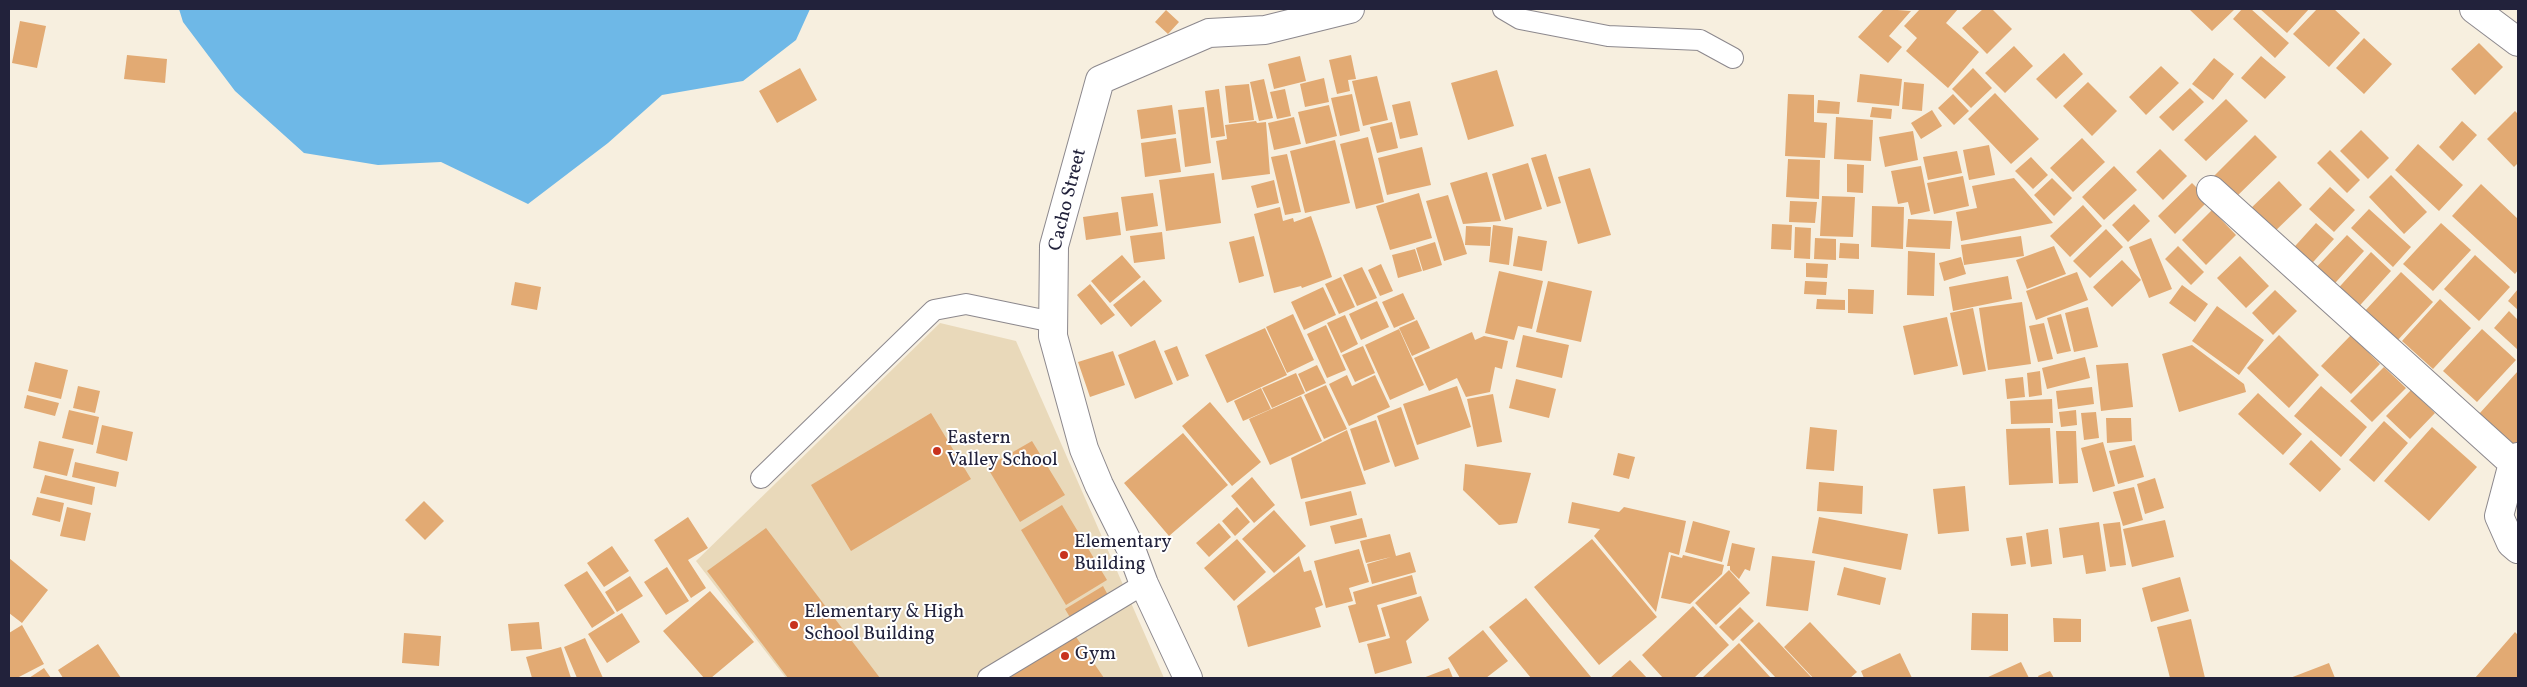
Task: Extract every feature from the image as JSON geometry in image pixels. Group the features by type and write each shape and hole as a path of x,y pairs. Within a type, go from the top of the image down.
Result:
{"street":[{"name":"Cacho Street","path":"1188,678 1144,584 1132,548 1102,492 1084,449 1053,336 1054,246 1100,80 1210,33 1265,30 1350,9"},
{"path":"2474,9 2518,42"},
{"path":"2211,190 2516,460 2499,516 2511,544 2518,549"}],"lane":[{"path":"1503,9 1520,19 1608,36 1700,40 1733,58"},
{"path":"761,478 934,310 966,304 1054,322"},
{"path":"988,678 1144,584"}],"shaded area":[{"name":"Eastern Valley School","path":"940,323 1016,341 1164,678 786,678 696,561"}],"water":[{"path":"179,9 810,9 796,40 743,81 662,95 608,143 528,204 441,162 378,165 304,153 235,91 183,22"}],"building":[{"path":"1884,9 1911,11 1889,36 1902,47 1888,63 1858,37"},
{"path":"1920,9 1958,9 1946,23 1979,52 1948,88 1906,51 1917,38 1904,26"},
{"path":"1983,9 1992,9 2012,29 1987,54 1962,28"},
{"path":"2189,9 2235,9 2212,31"},
{"path":"2242,9 2251,9 2289,43 2275,58 2233,19"},
{"path":"2260,9 2309,9 2287,33"},
{"path":"2317,9 2334,9 2360,33 2329,67 2293,34"},
{"path":"1166,10 1179,22 1168,34 1155,22"},
{"path":"20,21 46,26 37,68 12,63"},
{"path":"2364,38 2392,64 2364,94 2336,68"},
{"path":"2479,43 2503,67 2475,95 2451,69"},
{"path":"2014,46 2033,66 2005,93 1985,73"},
{"path":"2064,53 2083,74 2056,99 2036,79"},
{"path":"127,55 167,59 165,83 124,79"},
{"path":"1351,55 1356,79 1348,80 1350,91 1337,94 1329,60"},
{"path":"1300,56 1306,81 1274,89 1268,64"},
{"path":"2261,56 2286,77 2265,99 2241,78"},
{"path":"2214,58 2234,74 2213,100 2192,84"},
{"path":"2161,66 2179,83 2146,115 2129,97"},
{"path":"800,68 817,100 777,123 759,91"},
{"path":"1973,68 1992,88 1971,108 1952,89"},
{"path":"1497,70 1514,126 1468,140 1451,83"},
{"path":"1860,74 1902,79 1899,106 1857,102"},
{"path":"1377,76 1388,120 1363,126 1352,81"},
{"path":"1324,78 1329,102 1305,107 1300,84"},
{"path":"1264,79 1273,118 1259,121 1250,82"},
{"path":"1904,82 1924,84 1922,111 1902,109"},
{"path":"2088,82 2117,111 2092,136 2063,106"},
{"path":"1249,84 1254,120 1229,123 1225,86"},
{"path":"2190,88 2204,102 2173,131 2159,117"},
{"path":"1219,89 1225,136 1211,138 1205,91"},
{"path":"1285,89 1291,116 1277,119 1270,92"},
{"path":"1995,93 2039,139 2011,164 1968,119"},
{"path":"1352,94 1360,131 1340,136 1331,98"},
{"path":"1788,94 1814,95 1814,122 1827,123 1825,158 1785,156"},
{"path":"1953,94 1969,111 1954,125 1938,108"},
{"path":"2226,99 2248,121 2206,161 2184,140"},
{"path":"1818,100 1840,102 1839,114 1817,113"},
{"path":"1410,101 1418,135 1400,139 1392,105"},
{"path":"1172,105 1176,134 1141,139 1137,110"},
{"path":"1329,105 1337,136 1306,144 1298,112"},
{"path":"1204,107 1211,163 1185,167 1178,110"},
{"path":"1872,107 1892,109 1891,119 1870,117"},
{"path":"1932,110 1942,126 1921,139 1911,123"},
{"path":"2515,111 2518,114 2518,163 2514,167 2487,139"},
{"path":"1294,117 1301,144 1274,150 1268,123"},
{"path":"1836,117 1873,120 1871,161 1834,159"},
{"path":"1256,121 1257,123 1266,122 1270,174 1222,180 1216,141 1227,139 1225,125"},
{"path":"2462,121 2477,135 2453,161 2439,147"},
{"path":"1392,122 1398,148 1377,153 1370,127"},
{"path":"2361,130 2389,158 2368,179 2340,151"},
{"path":"1913,131 1918,160 1885,167 1879,137"},
{"path":"2255,135 2277,157 2234,199 2212,178"},
{"path":"1368,137 1384,202 1356,209 1340,144"},
{"path":"1176,138 1181,172 1145,177 1141,143"},
{"path":"2082,138 2105,162 2073,192 2050,168"},
{"path":"1335,140 1350,203 1305,213 1290,151"},
{"path":"2418,144 2463,185 2439,211 2395,170"},
{"path":"1989,145 1995,175 1969,180 1963,150"},
{"path":"1422,147 1431,185 1387,195 1378,158"},
{"path":"2160,149 2187,176 2163,200 2136,172"},
{"path":"2330,150 2360,180 2347,193 2317,163"},
{"path":"1957,151 1962,173 1928,180 1923,157"},
{"path":"1287,154 1301,212 1285,215 1271,157"},
{"path":"1546,154 1561,203 1547,207 1531,158"},
{"path":"2031,157 2048,175 2033,189 2015,171"},
{"path":"1788,159 1820,160 1819,199 1786,197"},
{"path":"1528,163 1542,209 1505,220 1492,174"},
{"path":"1847,164 1864,165 1863,193 1847,192"},
{"path":"1921,166 1930,211 1911,215 1908,202 1898,204 1891,171"},
{"path":"2114,166 2137,190 2104,220 2082,197"},
{"path":"1590,168 1611,235 1578,244 1558,177"},
{"path":"1487,172 1501,221 1463,224 1450,183"},
{"path":"1214,173 1221,223 1166,231 1159,180"},
{"path":"2391,175 2427,212 2404,234 2369,197"},
{"path":"1963,176 1969,206 1934,214 1927,183"},
{"path":"2014,178 2053,223 1961,241 1956,212 1977,208 1972,186"},
{"path":"2052,178 2072,198 2054,216 2034,195"},
{"path":"1274,180 1279,203 1257,208 1251,186"},
{"path":"2279,181 2302,205 2269,237 2246,213"},
{"path":"2192,183 2209,200 2175,234 2158,216"},
{"path":"2481,184 2518,219 2518,270 2515,274 2452,216"},
{"path":"2330,187 2355,210 2334,232 2309,209"},
{"path":"1153,193 1158,226 1126,231 1121,197"},
{"path":"1419,193 1432,238 1390,250 1376,206"},
{"path":"1448,195 1467,254 1444,261 1426,201"},
{"path":"1822,196 1855,197 1853,237 1820,236"},
{"path":"1790,201 1817,202 1815,223 1789,222"},
{"path":"2134,204 2150,221 2128,242 2112,225"},
{"path":"2083,205 2102,226 2070,257 2050,236"},
{"path":"1872,206 1904,207 1903,249 1871,247"},
{"path":"1280,207 1283,221 1293,218 1294,222 1311,216 1332,277 1302,288 1301,286 1274,293 1254,214"},
{"path":"2369,209 2411,247 2393,267 2351,228"},
{"path":"2212,210 2236,235 2206,265 2182,240"},
{"path":"1118,212 1121,235 1086,240 1083,217"},
{"path":"1908,219 1952,221 1950,249 1906,247"},
{"path":"2316,223 2334,239 2305,271 2287,255"},
{"path":"2441,223 2471,250 2433,291 2403,264"},
{"path":"1772,224 1792,225 1791,250 1771,249"},
{"path":"1493,225 1513,228 1509,265 1489,262"},
{"path":"1466,226 1491,227 1490,246 1465,245"},
{"path":"1795,227 1811,228 1810,259 1794,258"},
{"path":"2106,229 2123,247 2090,278 2073,261"},
{"path":"1162,232 1165,259 1134,263 1130,236"},
{"path":"2347,235 2364,251 2327,292 2309,275"},
{"path":"1254,236 1264,276 1239,283 1229,242"},
{"path":"1518,236 1547,241 1542,271 1513,266"},
{"path":"2021,236 2024,256 1964,265 1961,245"},
{"path":"1815,238 1836,239 1836,260 1814,259"},
{"path":"2151,238 2172,289 2149,298 2129,247"},
{"path":"1435,242 1442,265 1423,271 1416,248"},
{"path":"1840,243 1859,244 1859,259 1839,258"},
{"path":"2054,246 2066,274 2027,289 2016,260"},
{"path":"2178,246 2204,272 2191,285 2165,259"},
{"path":"1415,249 1422,271 1398,278 1392,255"},
{"path":"1908,251 1935,253 1934,296 1907,295"},
{"path":"2371,252 2391,271 2353,313 2333,294"},
{"path":"1122,255 1141,277 1110,303 1091,281"},
{"path":"2475,255 2510,287 2479,321 2444,289"},
{"path":"2240,256 2269,286 2246,308 2217,278"},
{"path":"1961,257 1966,274 1944,281 1939,263"},
{"path":"2122,260 2141,280 2112,307 2093,287"},
{"path":"1806,263 1828,264 1827,278 1806,277"},
{"path":"1381,264 1393,291 1380,296 1368,270"},
{"path":"1362,267 1377,298 1357,306 1343,275"},
{"path":"1499,271 1543,281 1532,329 1518,326 1514,340 1485,333"},
{"path":"2077,272 2088,300 2036,320 2026,291"},
{"path":"2401,272 2433,302 2396,342 2364,312"},
{"path":"2008,276 2012,299 1953,311 1949,287"},
{"path":"1341,277 1355,307 1339,314 1325,284"},
{"path":"1144,280 1162,301 1131,327 1113,305"},
{"path":"1548,281 1592,291 1581,342 1536,332"},
{"path":"1805,281 1827,282 1826,295 1804,294"},
{"path":"515,282 541,287 537,310 511,305"},
{"path":"1090,284 1115,315 1101,325 1077,295"},
{"path":"2182,285 2208,304 2195,322 2169,303"},
{"path":"1323,287 1336,315 1304,330 1291,302"},
{"path":"1848,289 1874,290 1873,314 1848,313"},
{"path":"2518,289 2518,310 2508,301"},
{"path":"2275,290 2297,311 2273,335 2252,313"},
{"path":"1403,293 1415,319 1394,328 1382,302"},
{"path":"1817,299 1845,300 1845,310 1816,309"},
{"path":"2440,299 2471,328 2433,369 2402,341"},
{"path":"1377,301 1389,327 1361,340 1349,314"},
{"path":"2022,302 2031,364 1988,370 1979,308"},
{"path":"2217,306 2264,340 2239,375 2192,341"},
{"path":"2088,307 2098,347 2074,352 2065,313"},
{"path":"1973,308 1986,371 1963,375 1950,313"},
{"path":"2509,311 2518,320 2518,350 2494,328"},
{"path":"1293,314 1314,360 1287,373 1266,327"},
{"path":"2061,314 2071,351 2057,354 2047,318"},
{"path":"1345,315 1358,344 1341,353 1327,323"},
{"path":"1947,317 1958,366 1914,375 1903,326"},
{"path":"1417,320 1430,348 1412,356 1399,328"},
{"path":"2044,323 2053,359 2038,362 2029,326"},
{"path":"1326,325 1346,370 1327,378 1307,334"},
{"path":"1265,328 1287,375 1227,403 1205,355"},
{"path":"1399,329 1424,385 1390,400 1365,345"},
{"path":"2482,329 2516,360 2477,402 2443,371"},
{"path":"1472,332 1475,340 1484,336 1508,341 1502,369 1495,367 1490,392 1466,397 1457,378 1429,391 1414,358"},
{"path":"1523,335 1569,345 1562,378 1516,367"},
{"path":"2279,335 2319,375 2289,408 2247,368"},
{"path":"2351,335 2380,364 2351,394 2321,366"},
{"path":"1155,340 1173,384 1135,399 1118,355"},
{"path":"2192,345 2244,384 2246,392 2179,412 2162,354"},
{"path":"1177,346 1189,376 1177,381 1164,351"},
{"path":"1363,346 1375,373 1355,382 1342,355"},
{"path":"1113,351 1125,385 1090,397 1078,362"},
{"path":"2085,357 2090,378 2047,389 2042,368"},
{"path":"35,362 68,370 61,399 28,391"},
{"path":"2128,363 2133,407 2101,411 2096,365"},
{"path":"1317,365 1326,383 1306,392 1298,374"},
{"path":"2384,367 2406,388 2372,422 2350,401"},
{"path":"2040,371 2042,395 2029,397 2027,373"},
{"path":"2518,371 2518,445 2516,448 2479,414"},
{"path":"1296,373 1305,393 1272,408 1262,388"},
{"path":"1347,375 1352,386 1375,375 1390,407 1349,426 1329,384"},
{"path":"2023,377 2025,397 2007,399 2005,379"},
{"path":"1516,379 1556,389 1549,418 1509,408"},
{"path":"1326,385 1347,429 1324,439 1304,395"},
{"path":"78,386 100,391 95,413 73,408"},
{"path":"1457,386 1471,427 1417,445 1403,404"},
{"path":"2321,386 2367,427 2341,457 2294,416"},
{"path":"2092,387 2094,404 2058,409 2056,391"},
{"path":"1261,388 1271,409 1243,421 1234,401"},
{"path":"2411,390 2435,413 2410,439 2386,416"},
{"path":"2258,393 2302,434 2283,455 2238,414"},
{"path":"1493,394 1502,442 1477,447 1467,399"},
{"path":"27,395 59,403 55,416 24,408"},
{"path":"1301,396 1322,441 1270,465 1249,419"},
{"path":"2052,399 2053,423 2011,424 2010,401"},
{"path":"1210,402 1261,462 1232,486 1182,426"},
{"path":"1401,407 1419,459 1395,467 1377,416"},
{"path":"69,410 99,417 93,445 62,438"},
{"path":"2076,410 2077,425 2061,427 2059,412"},
{"path":"2096,412 2099,438 2084,440 2081,413"},
{"path":"931,413 971,479 851,551 811,485"},
{"path":"2106,418 2131,418 2132,441 2107,443"},
{"path":"1376,420 1390,462 1364,471 1350,429"},
{"path":"2384,421 2408,443 2374,482 2349,460"},
{"path":"102,425 133,432 127,461 96,453"},
{"path":"1810,427 1837,430 1834,471 1806,469"},
{"path":"2432,427 2477,467 2429,521 2384,481"},
{"path":"2050,428 2053,483 2009,485 2006,429"},
{"path":"1347,430 1366,484 1301,499 1291,458"},
{"path":"2056,431 2076,431 2078,483 2059,484"},
{"path":"1183,433 1228,485 1169,536 1124,483"},
{"path":"2311,440 2341,469 2320,492 2289,464"},
{"path":"39,441 74,449 67,476 33,468"},
{"name":"Elementary Building","path":"1032,441 1065,495 1020,522 987,467"},
{"path":"2103,442 2115,486 2093,492 2081,448"},
{"path":"2135,445 2144,477 2118,484 2109,451"},
{"path":"1618,453 1635,457 1629,479 1613,475"},
{"path":"75,462 119,472 116,487 72,477"},
{"path":"1465,464 1531,473 1517,523 1499,525 1463,490"},
{"path":"45,475 95,487 92,505 40,493"},
{"path":"1252,477 1275,505 1254,523 1231,496"},
{"path":"2155,478 2164,508 2145,514 2137,484"},
{"path":"1819,482 1863,486 1862,514 1817,511"},
{"path":"1965,486 1969,531 1938,534 1933,489"},
{"path":"2134,487 2143,520 2123,526 2113,492"},
{"path":"1351,491 1357,515 1310,526 1305,502"},
{"path":"37,497 64,503 60,522 32,515"},
{"path":"424,501 444,521 425,540 405,520"},
{"path":"1572,502 1619,512 1624,507 1686,521 1679,555 1669,552 1656,612 1594,536 1600,529 1568,523"},
{"name":"Elementary Building","path":"1062,505 1107,580 1066,605 1021,530"},
{"path":"67,507 91,513 85,541 60,536"},
{"path":"1237,507 1250,522 1235,536 1222,521"},
{"path":"1274,510 1306,546 1274,573 1242,539"},
{"path":"688,517 708,548 688,560 706,588 691,598 654,540"},
{"path":"1819,517 1908,534 1901,570 1812,553"},
{"path":"1362,518 1367,537 1335,544 1330,526"},
{"path":"2165,520 2174,557 2132,567 2123,529"},
{"path":"1693,521 1730,531 1722,562 1685,552"},
{"path":"2099,522 2106,571 2086,574 2083,555 2063,558 2059,528"},
{"path":"2120,522 2126,565 2110,567 2103,524"},
{"path":"1219,523 1231,537 1209,557 1196,543"},
{"name":"Elementary & High School Building","path":"766,528 880,678 788,678 707,571"},
{"path":"2048,529 2052,564 2031,567 2026,533"},
{"path":"1390,534 1396,556 1410,552 1416,572 1372,584 1367,564 1391,557 1366,563 1360,541"},
{"path":"2022,536 2026,564 2011,566 2006,538"},
{"path":"1237,539 1266,572 1234,601 1204,568"},
{"path":"1592,539 1657,617 1599,665 1534,587"},
{"path":"1732,543 1755,548 1750,571 1745,569 1739,579 1730,570 1730,566 1727,566"},
{"path":"612,546 629,571 604,587 587,563"},
{"path":"1359,549 1369,582 1349,588 1353,601 1326,608 1314,561"},
{"path":"1671,555 1682,558 1683,555 1724,565 1722,574 1690,604 1661,598"},
{"path":"1299,556 1304,572 1311,570 1323,605 1315,608 1321,627 1248,647 1237,606"},
{"path":"1772,556 1815,561 1808,611 1766,606"},
{"path":"9,558 48,590 22,623 9,613"},
{"path":"667,567 689,601 666,615 644,582"},
{"path":"1844,567 1886,578 1880,605 1837,595"},
{"path":"1729,570 1750,593 1716,625 1695,603"},
{"path":"587,571 615,613 592,628 564,585"},
{"path":"1412,575 1417,594 1377,605 1386,636 1359,643 1348,606 1356,604 1353,592"},
{"path":"630,576 643,596 617,612 605,592"},
{"path":"2180,577 2189,611 2151,622 2142,588"},
{"path":"1103,586 1109,597 1071,619 1065,609"},
{"path":"710,591 754,642 711,678 704,678 663,631"},
{"path":"1421,596 1429,620 1406,641 1412,663 1375,674 1367,644 1390,638 1381,608"},
{"path":"1526,598 1590,678 1531,678 1489,627"},
{"path":"1693,606 1729,645 1694,678 1663,678 1642,655"},
{"path":"1740,607 1754,621 1733,641 1719,627"},
{"path":"622,613 640,642 607,663 588,634"},
{"path":"1972,613 2008,614 2008,651 1971,650"},
{"path":"2053,618 2081,619 2081,642 2054,642"},
{"path":"2191,619 2205,678 2170,678 2157,627"},
{"path":"539,622 542,649 511,651 508,624"},
{"path":"1759,622 1812,678 1776,678 1740,640"},
{"path":"1810,622 1857,672 1850,678 1813,678 1784,647"},
{"path":"22,625 44,664 17,678 9,678 9,633"},
{"path":"1483,630 1508,661 1486,678 1460,678 1448,658"},
{"path":"2515,632 2518,635 2518,678 2475,678"},
{"path":"404,633 441,636 439,666 402,663"},
{"name":"Gym","path":"1074,634 1104,678 1009,678"},
{"path":"585,638 603,678 577,678 564,647"},
{"path":"1739,643 1771,678 1702,678"},
{"path":"98,644 121,678 63,678 58,670"},
{"path":"561,647 571,678 532,678 526,657"},
{"path":"1900,653 1912,678 1864,678 1861,671"},
{"path":"1630,660 1647,678 1610,678"},
{"path":"2021,662 2029,678 1986,678"},
{"path":"2329,663 2335,678 2290,678"},
{"path":"44,668 51,678 29,678"},
{"path":"1449,668 1453,678 1423,678"},
{"path":"2050,671 2054,678 2039,678 2038,676"}],"place":[{"name":"Eastern Valley School","path":"937,451"},
{"name":"Elementary Building","path":"1064,555"},
{"name":"Elementary & High School Building","path":"794,625"},
{"name":"Gym","path":"1065,656"}]}
